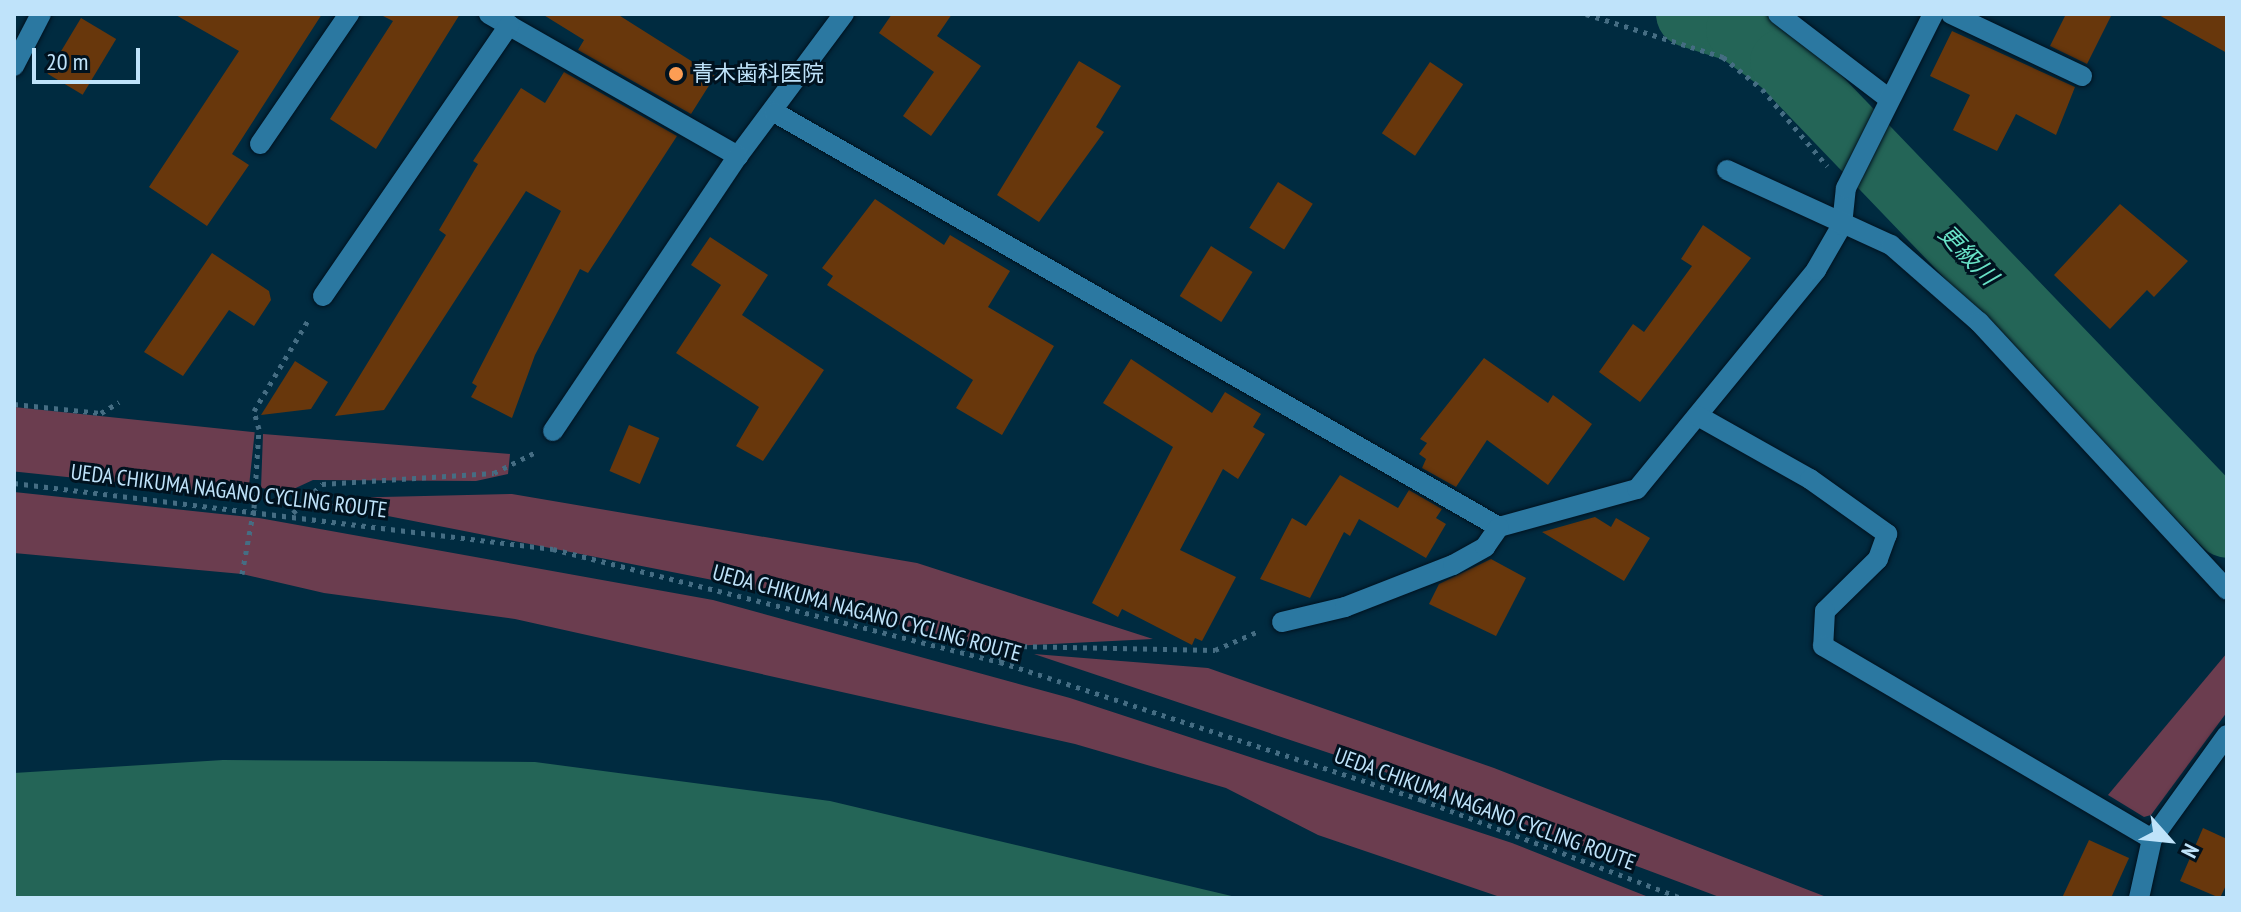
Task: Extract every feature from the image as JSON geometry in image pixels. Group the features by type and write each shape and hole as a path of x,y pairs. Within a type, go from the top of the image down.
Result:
{"street":[{"path":"14,66 41,14"},
{"path":"260,144 349,14"},
{"path":"489,14 738,156"},
{"path":"553,431 738,156 774,112 844,14"},
{"path":"1778,14 1889,99"},
{"path":"1282,622 1345,607 1453,565 1485,547 1499,527 1637,489 1816,270 1842,225 1847,186 1933,14"},
{"path":"1951,14 2082,76"},
{"path":"323,296 509,25"},
{"path":"774,112 1499,527"},
{"path":"1727,170 1891,245 1979,322 2227,590"},
{"path":"1698,416 1810,479 1887,534 1878,559 1825,611 1823,646 2152,839"},
{"path":"2139,898 2152,839 2227,735"}],"path":[{"path":"1586,14 1723,57 1762,89 1847,186"},
{"path":"242,574 254,508 259,429 254,411 323,296"},
{"path":"14,404 101,413 119,402"},
{"path":"293,513 322,484 494,473 533,457 553,431"},
{"name":"UEDA CHIKUMA NAGANO CYCLING ROUTE","path":"14,483 254,508 553,549 1000,662 1422,800 1682,898"},
{"path":"1000,662 1013,646 1215,650 1282,622"}],"shaded area":[{"path":"14,407 255,432 248,496 14,471"},
{"path":"263,434 510,454 508,474 476,481 313,480 287,492 261,488"},
{"path":"14,492 259,518 713,600 1070,698 1512,843 1651,898 1503,898 1318,835 1226,788 1075,744 515,619 324,593 242,574 14,553"},
{"path":"512,494 917,563 1153,639 990,647 733,584 332,505 339,498"},
{"path":"2227,653 2227,712 2151,815 2144,817 2108,795"},
{"path":"1034,654 1208,668 1494,768 1829,898 1722,898 1374,768"},
{"path":"223,760 535,762 830,801 1240,898 14,898 14,773"}],"building":[{"path":"174,14 322,14 232,154 249,165 207,226 149,187 239,51"},
{"path":"379,14 460,14 376,149 330,119 393,21"},
{"path":"542,14 617,14 715,76 691,114 578,50 584,40"},
{"path":"892,14 952,14 937,36 981,66 931,136 903,116 934,72 879,33"},
{"path":"2066,14 2112,14 2087,64 2050,46"},
{"path":"2157,14 2227,14 2227,53"},
{"path":"81,18 116,39 83,95 48,74"},
{"path":"1952,31 2075,87 2056,135 2016,114 1997,151 1953,130 1970,95 1930,76"},
{"path":"1079,61 1121,86 1096,127 1104,132 1039,222 997,195"},
{"path":"1430,62 1463,84 1415,156 1382,133"},
{"path":"564,72 677,136 588,273 580,269 535,355 512,418 471,397 477,386 472,383 561,211 526,191 384,410 335,416 446,235 439,230 478,164 473,161 521,88 545,103"},
{"path":"1278,182 1313,204 1284,250 1249,228"},
{"path":"875,199 944,245 950,235 1010,271 988,307 1054,346 1002,435 956,408 973,380 827,285 833,276 822,268"},
{"path":"2120,204 2188,261 2154,297 2147,290 2110,329 2054,275"},
{"path":"1703,225 1751,258 1640,402 1599,372 1633,324 1644,332 1692,266 1681,259"},
{"path":"710,237 768,275 742,315 824,370 763,461 736,446 759,407 676,353 721,285 691,265"},
{"path":"1211,246 1253,272 1221,322 1180,296"},
{"path":"212,253 269,291 271,300 254,326 229,310 183,376 144,352"},
{"path":"1484,358 1548,403 1553,395 1592,424 1548,485 1487,440 1456,487 1422,468 1426,459 1419,454 1427,443 1420,439"},
{"path":"1131,359 1212,413 1225,392 1261,414 1253,427 1265,434 1238,479 1223,469 1180,550 1236,577 1202,641 1195,638 1192,645 1122,609 1118,617 1092,603 1173,447 1103,403"},
{"path":"295,361 328,382 311,409 261,415"},
{"path":"629,425 659,438 640,484 609,471"},
{"path":"1340,475 1398,508 1409,490 1442,509 1436,518 1446,524 1426,558 1359,519 1350,536 1344,532 1310,598 1260,579 1292,518 1306,526"},
{"path":"1595,517 1611,527 1616,518 1650,538 1624,581 1542,532"},
{"path":"1491,559 1526,578 1496,636 1429,604 1439,584"},
{"path":"2203,828 2227,839 2227,883 2220,898 2180,881"},
{"path":"2089,840 2129,858 2111,898 2062,898"}],"waterway":[{"name":"更級川","path":"1689,14 1739,30 1783,62 2227,525"}],"place":[{"name":"青木歯科医院","path":"676,74"}]}
